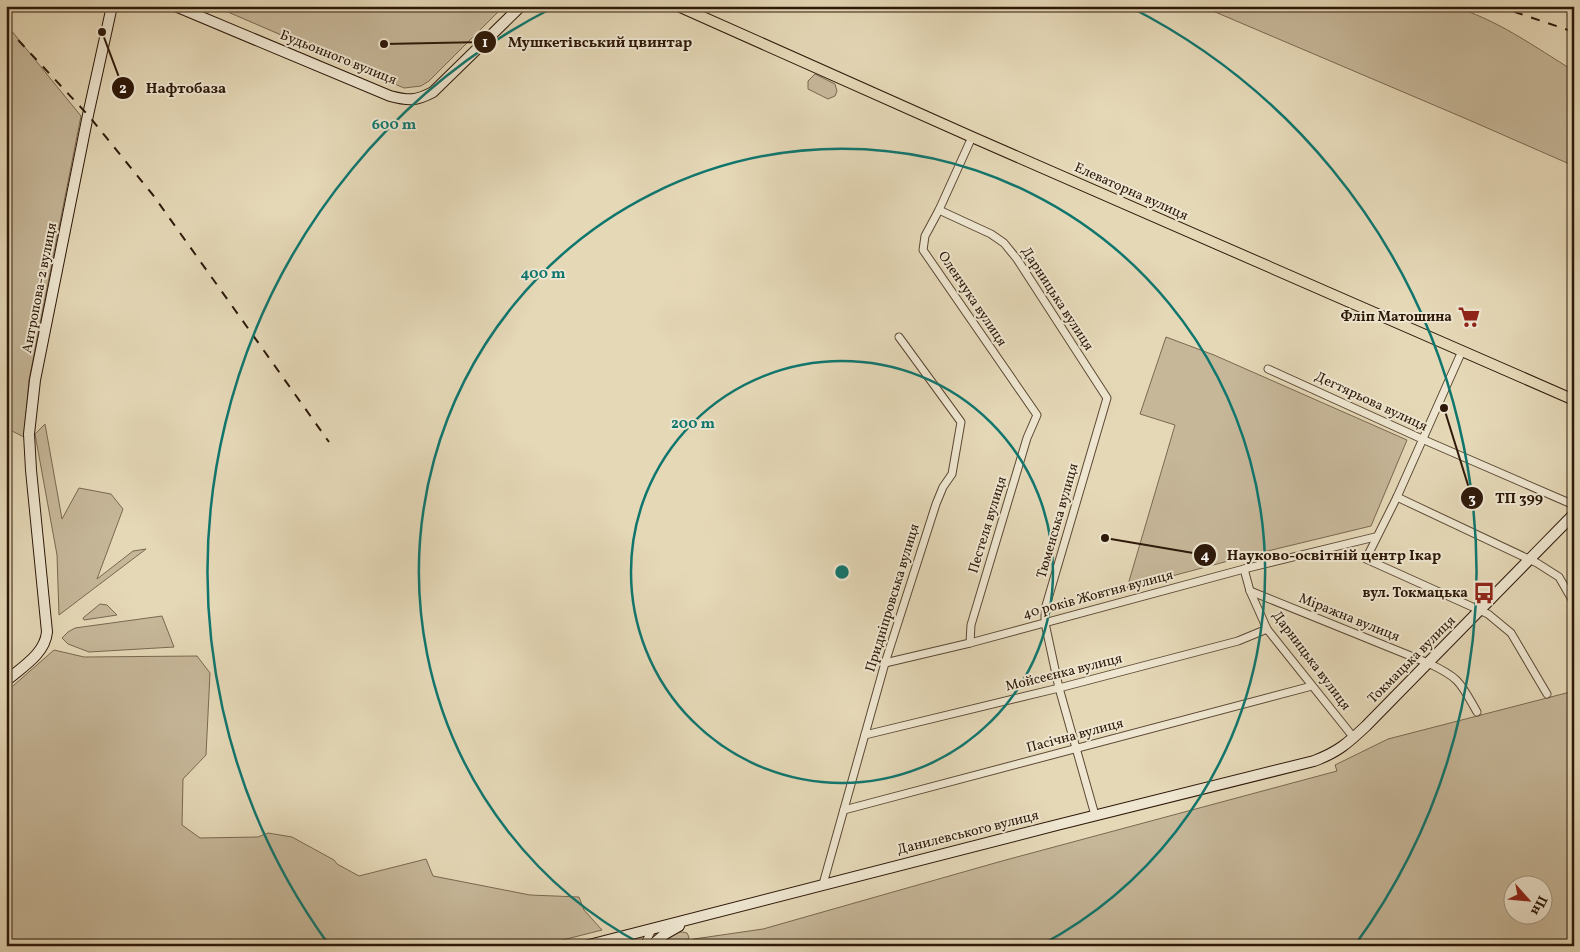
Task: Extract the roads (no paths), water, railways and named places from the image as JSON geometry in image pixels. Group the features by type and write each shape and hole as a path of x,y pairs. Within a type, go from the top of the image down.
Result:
{"main road":[{"name":"Елеваторна вулиця","path":"678,6 972,137 1574,400"}],"street":[{"name":"Антропова-2 вулиця","path":"6,682 40,651 46,642 47,632 29,434 35,380 112,6"},
{"name":"Будьонного вулиця","path":"175,6 390,96 406,100 420,99 433,92 521,6"},
{"name":"Оленчука вулиця","path":"972,137 925,236 923,250 1037,416"},
{"name":"Дарницька вулиця","path":"939,210 991,234 1004,243 1017,259 1096,381"},
{"name":"Придніпровська вулиця","path":"823,884 885,663 936,504 943,487 952,474 961,422 899,337"},
{"path":"1462,351 1397,497 1375,537 1366,559 1488,614 1511,633 1546,694"},
{"name":"Дегтярьова вулиця","path":"1268,368 1422,439 1574,505"},
{"name":"Тюменська вулиця","path":"1095,816 1059,688 1044,623 1045,609 1107,398 1096,381"},
{"name":"Пестеля вулиця","path":"970,643 971,625 1028,438 1037,416"},
{"path":"1397,497 1530,560 1559,577 1574,603"},
{"name":"Токмацька вулиця","path":"1354,738 1574,514"},
{"name":"40 років Жовтня вулиця","path":"885,663 970,643 1244,569 1375,537"},
{"name":"Дарницька вулиця","path":"1244,569 1250,591 1267,629 1354,738"},
{"name":"Міражна вулиця","path":"1250,591 1451,674 1462,684 1477,712"},
{"name":"Мойсеєнка вулиця","path":"865,735 1059,688 1238,641 1267,629"},
{"name":"Пасічна вулиця","path":"844,810 1312,686"},
{"name":"Данилевського вулиця","path":"584,946 1314,761 1343,748 1354,738"},
{"path":"651,946 665,934 690,920"},
{"path":"644,946 652,929"},
{"path":"629,946 631,934"},
{"path":"597,942 613,946"}],"railway":[{"path":"1497,6 1574,32"},
{"path":"6,27 88,115 153,195 329,442"}],"place":[{"name":"Нафтобаза","path":"102,32"},
{"name":"Мушкетівський цвинтар","path":"384,44"},
{"name":"Фліп Матошина","path":"1469,317"},
{"name":"ТП 399","path":"1444,408"},
{"name":"Науково-освітній центр Ікар","path":"1105,538"},
{"name":"вул. Токмацька","path":"1484,593"}]}
